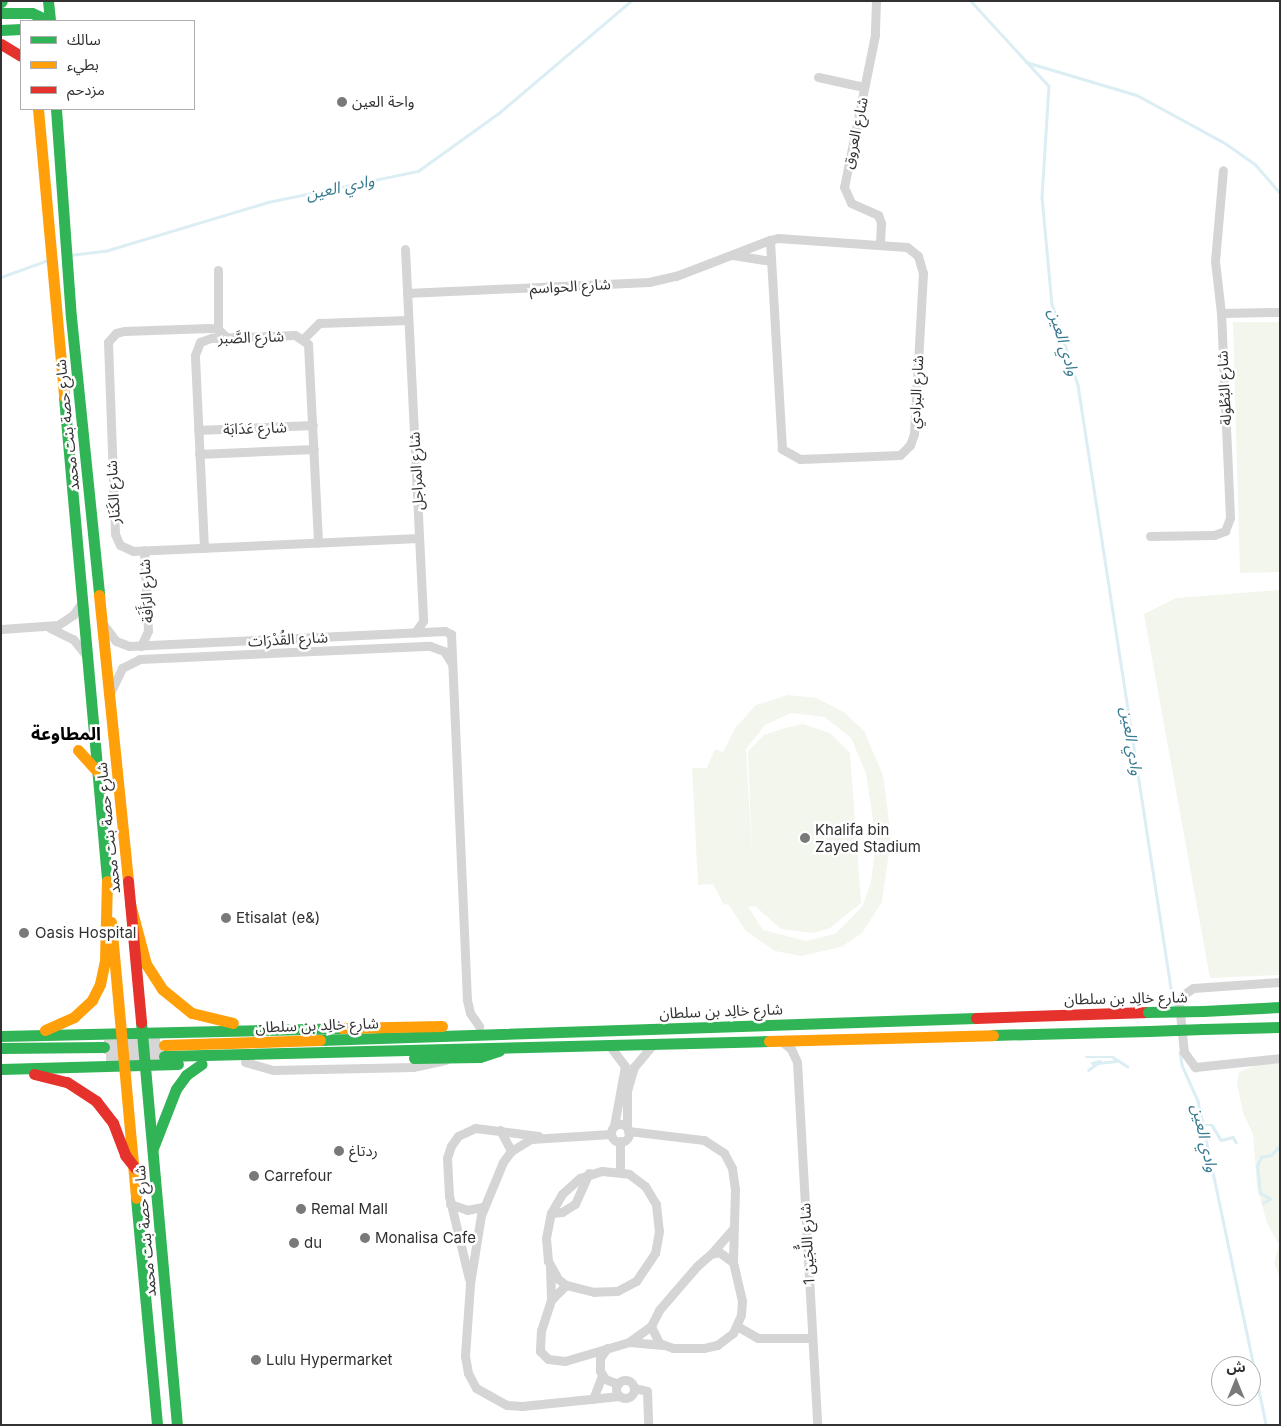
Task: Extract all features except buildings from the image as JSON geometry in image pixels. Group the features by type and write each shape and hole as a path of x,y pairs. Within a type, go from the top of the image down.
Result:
{"main road":[{"path":"1,14 28,12 47,15"},
{"path":"1,30 20,28"},
{"path":"1,44 20,55"},
{"name":"شارع حصة بنت محمد","path":"56,110 71,317 110,693 177,1425"},
{"name":"شارع حصة بنت محمد","path":"39,115 157,1425"},
{"path":"78,750 98,772"},
{"path":"29,1035 74,1017 96,993 105,961 107,881"},
{"path":"130,904 151,973 165,993 184,1008 220,1022 336,1029"},
{"name":"شارع خالِد بن سلطان","path":"1280,1007 558,1032 164,1051 609,1044 1280,1027"},
{"path":"1,1036 142,1031 479,1026 558,1032"},
{"path":"1,1069 449,1058 486,1056 506,1046"},
{"path":"1,1048 105,1052 1,1060"},
{"path":"152,1148 176,1089 186,1075 202,1064"},
{"path":"1,1069 52,1077 90,1095 113,1123 125,1155 135,1168"}],"street":[{"name":"شارع العروق","path":"876,1 875,35 844,187 851,203 878,215 881,223 880,245"},
{"path":"818,76 864,86"},
{"name":"شارع البُطُولة","path":"1150,536 1214,535 1225,531 1228,525 1221,313 1215,251 1224,170"},
{"name":"شارع البرادي","path":"728,255 770,240 794,238 911,249 920,260 923,269 914,434 908,449 895,457 800,459 782,449 769,261 770,240"},
{"name":"شارع المراجل","path":"405,249 423,622"},
{"path":"728,255 769,261"},
{"name":"شارع الحواسم","path":"407,293 649,282 676,276 728,255"},
{"path":"218,270 218,329 226,338"},
{"path":"1221,313 1280,312"},
{"path":"303,339 320,323 408,320"},
{"name":"شارع الكَنَار","path":"218,329 124,331 116,333 108,342 115,534 126,549 204,548 419,538"},
{"name":"شارع الصَّبر","path":"204,548 196,348 207,339 226,338 295,335 303,339 309,351 318,543"},
{"name":"شارع عَدَابَة","path":"198,430 313,425"},
{"name":"شارع عَدَابَة","path":"199,454 314,449"},
{"name":"شارع الرَأَفَة","path":"141,646 148,631 144,550"},
{"path":"1,629 50,628 66,621 83,600"},
{"path":"415,633 423,622 434,632 438,647 453,665"},
{"name":"شارع القُدْرَات","path":"102,623 120,644 141,646 434,632 449,632 454,641"},
{"path":"50,628 73,639 88,660"},
{"name":"شارع الرَأَفَة","path":"148,631 159,645"},
{"path":"438,647 454,641 453,665 467,1000 470,1013 479,1026"},
{"path":"186,644 187,657"},
{"name":"شارع القُدْرَات","path":"110,693 119,672 130,662 187,657 438,647"},
{"path":"1280,982 1193,988 1183,995 1178,1004 1184,1052 1194,1067 1280,1058"},
{"path":"797,1062 810,1039"},
{"path":"780,1040 791,1049 797,1062"},
{"path":"620,1171 620,1141 613,1130 623,1091 636,1061 654,1043"},
{"path":"609,1044 625,1066 623,1091 628,1129 626,1139 620,1141"},
{"name":"شارع اللُّجَين 1","path":"797,1062 816,1425"},
{"path":"629,1342 663,1346 711,1347 728,1338 737,1326 742,1300 733,1262 734,1179 730,1163 720,1148 698,1139 628,1129 620,1124 613,1130 546,1137 524,1142 511,1151 497,1172 483,1207 470,1284 465,1362 476,1388 493,1400 514,1406 619,1396 630,1397 634,1388"},
{"path":"470,1284 450,1204 447,1158 454,1141 475,1128 546,1137"},
{"path":"500,1130 511,1151"},
{"path":"550,1266 566,1286 594,1292 617,1291 636,1281 651,1262 659,1231 656,1204 640,1181 620,1171 589,1174 568,1188 551,1213 546,1238 550,1266 550,1300 540,1335 540,1351 548,1359 559,1362 629,1342 651,1326 676,1288 711,1254 732,1230"},
{"path":"551,1213 562,1212 575,1204 589,1174"},
{"path":"450,1204 467,1210 483,1207"},
{"path":"461,1248 477,1248"},
{"path":"711,1254 724,1253 733,1262"},
{"path":"550,1300 566,1286"},
{"path":"651,1326 656,1340 663,1346"},
{"path":"737,1326 758,1338 812,1338"},
{"path":"593,1399 601,1371 600,1358 607,1348"},
{"path":"584,1355 618,1384 619,1396"},
{"path":"618,1384 627,1381 634,1388 647,1391 648,1425"}],"shaded area":[{"path":"1233,322 1280,322 1280,572 1240,573"},
{"path":"1280,590 1280,975 1210,978 1144,614 1176,598"},
{"path":"788,695 817,698 845,713 864,731 883,775 891,837 882,902 862,933 841,947 801,956 775,951 746,931 728,904 724,905 713,884 698,885 692,768 707,768 715,749 723,752 736,727 756,705","holes":["791,713 825,717 851,738 866,773 876,840 871,882 862,907 835,934 806,941 763,930 748,907 755,906 781,929 814,933 830,928 861,903 850,753 830,733 803,724 764,735 748,751 752,857 746,749 765,725"]},
{"path":"1262,1063 1280,1063 1280,1279 1274,1263 1279,1245 1267,1223 1257,1187 1253,1134 1243,1113 1237,1083 1239,1072"}],"waterway":[{"name":"وادي العين","path":"70,255 105,251 268,202 418,171 500,112 631,1"},
{"name":"وادي العين","path":"971,1 1049,86 1042,197 1052,304 1078,385 1174,1007"},
{"name":"وادي العين","path":"1026,62 1137,95 1225,143 1255,164 1280,193"},
{"name":"وادي العين","path":"1,277 48,260"},
{"name":"وادي العين","path":"1180,1052 1182,1065 1198,1101 1266,1425"},
{"path":"1086,1057 1113,1057 1127,1066"},
{"path":"1092,1063 1100,1061"},
{"path":"1088,1070 1098,1063 1116,1061"},
{"path":"1203,1125 1212,1125 1221,1140 1233,1137 1236,1142"},
{"path":"1263,1203 1270,1199 1260,1193 1257,1166 1261,1157 1271,1155 1280,1146"}],"tunnel":[{"path":"104,1047 164,1045"},
{"path":"106,1057 164,1056"}],"traffic: fast":[{"path":"48,1 50,20"},
{"path":"1,13 32,13 47,20"},
{"path":"1,30 20,29"},
{"path":"56,110 71,317 99,595"},
{"path":"64,397 108,890"},
{"path":"1203,1011 1280,1007"},
{"path":"1148,1012 1203,1011"},
{"path":"320,1040 976,1018"},
{"path":"141,1022 177,1425"},
{"path":"1203,1029 1280,1027"},
{"path":"1,1036 342,1028"},
{"path":"1149,1031 1203,1029"},
{"path":"993,1035 1149,1031"},
{"path":"164,1056 769,1041"},
{"path":"1,1048 104,1047"},
{"path":"414,1058 480,1057 499,1051"},
{"path":"1,1069 178,1064"},
{"path":"153,1148 176,1089 186,1075 202,1064"},
{"path":"136,1198 157,1425"}],"traffic: slow":[{"path":"38,110 64,397"},
{"path":"99,595 128,881"},
{"path":"78,750 98,772"},
{"path":"45,1030 74,1017 92,1000 100,984 105,961 107,881"},
{"path":"130,904 146,964 162,989 192,1013 233,1023"},
{"path":"111,922 136,1198"},
{"path":"342,1028 442,1026"},
{"path":"769,1041 993,1035"},
{"path":"164,1045 320,1040"}],"traffic: jam":[{"path":"1,44 20,55"},
{"path":"128,881 141,1022"},
{"path":"976,1018 1148,1012"},
{"path":"34,1074 67,1082 96,1101 113,1123 125,1155 135,1168"}],"place":[{"name":"واحة العين","path":"342,102"},
{"name":"Khalifa bin Zayed Stadium","path":"805,838"},
{"name":"Etisalat (e&)","path":"226,918"},
{"name":"Oasis Hospital","path":"24,933"},
{"name":"ردتاغ","path":"339,1151"},
{"name":"Carrefour","path":"254,1176"},
{"name":"Remal Mall","path":"301,1209"},
{"name":"Monalisa Cafe","path":"365,1238"},
{"name":"du","path":"294,1243"},
{"name":"Lulu Hypermarket","path":"256,1360"}],"district":[{"name":"المطاوعة","path":"66,734"}]}
